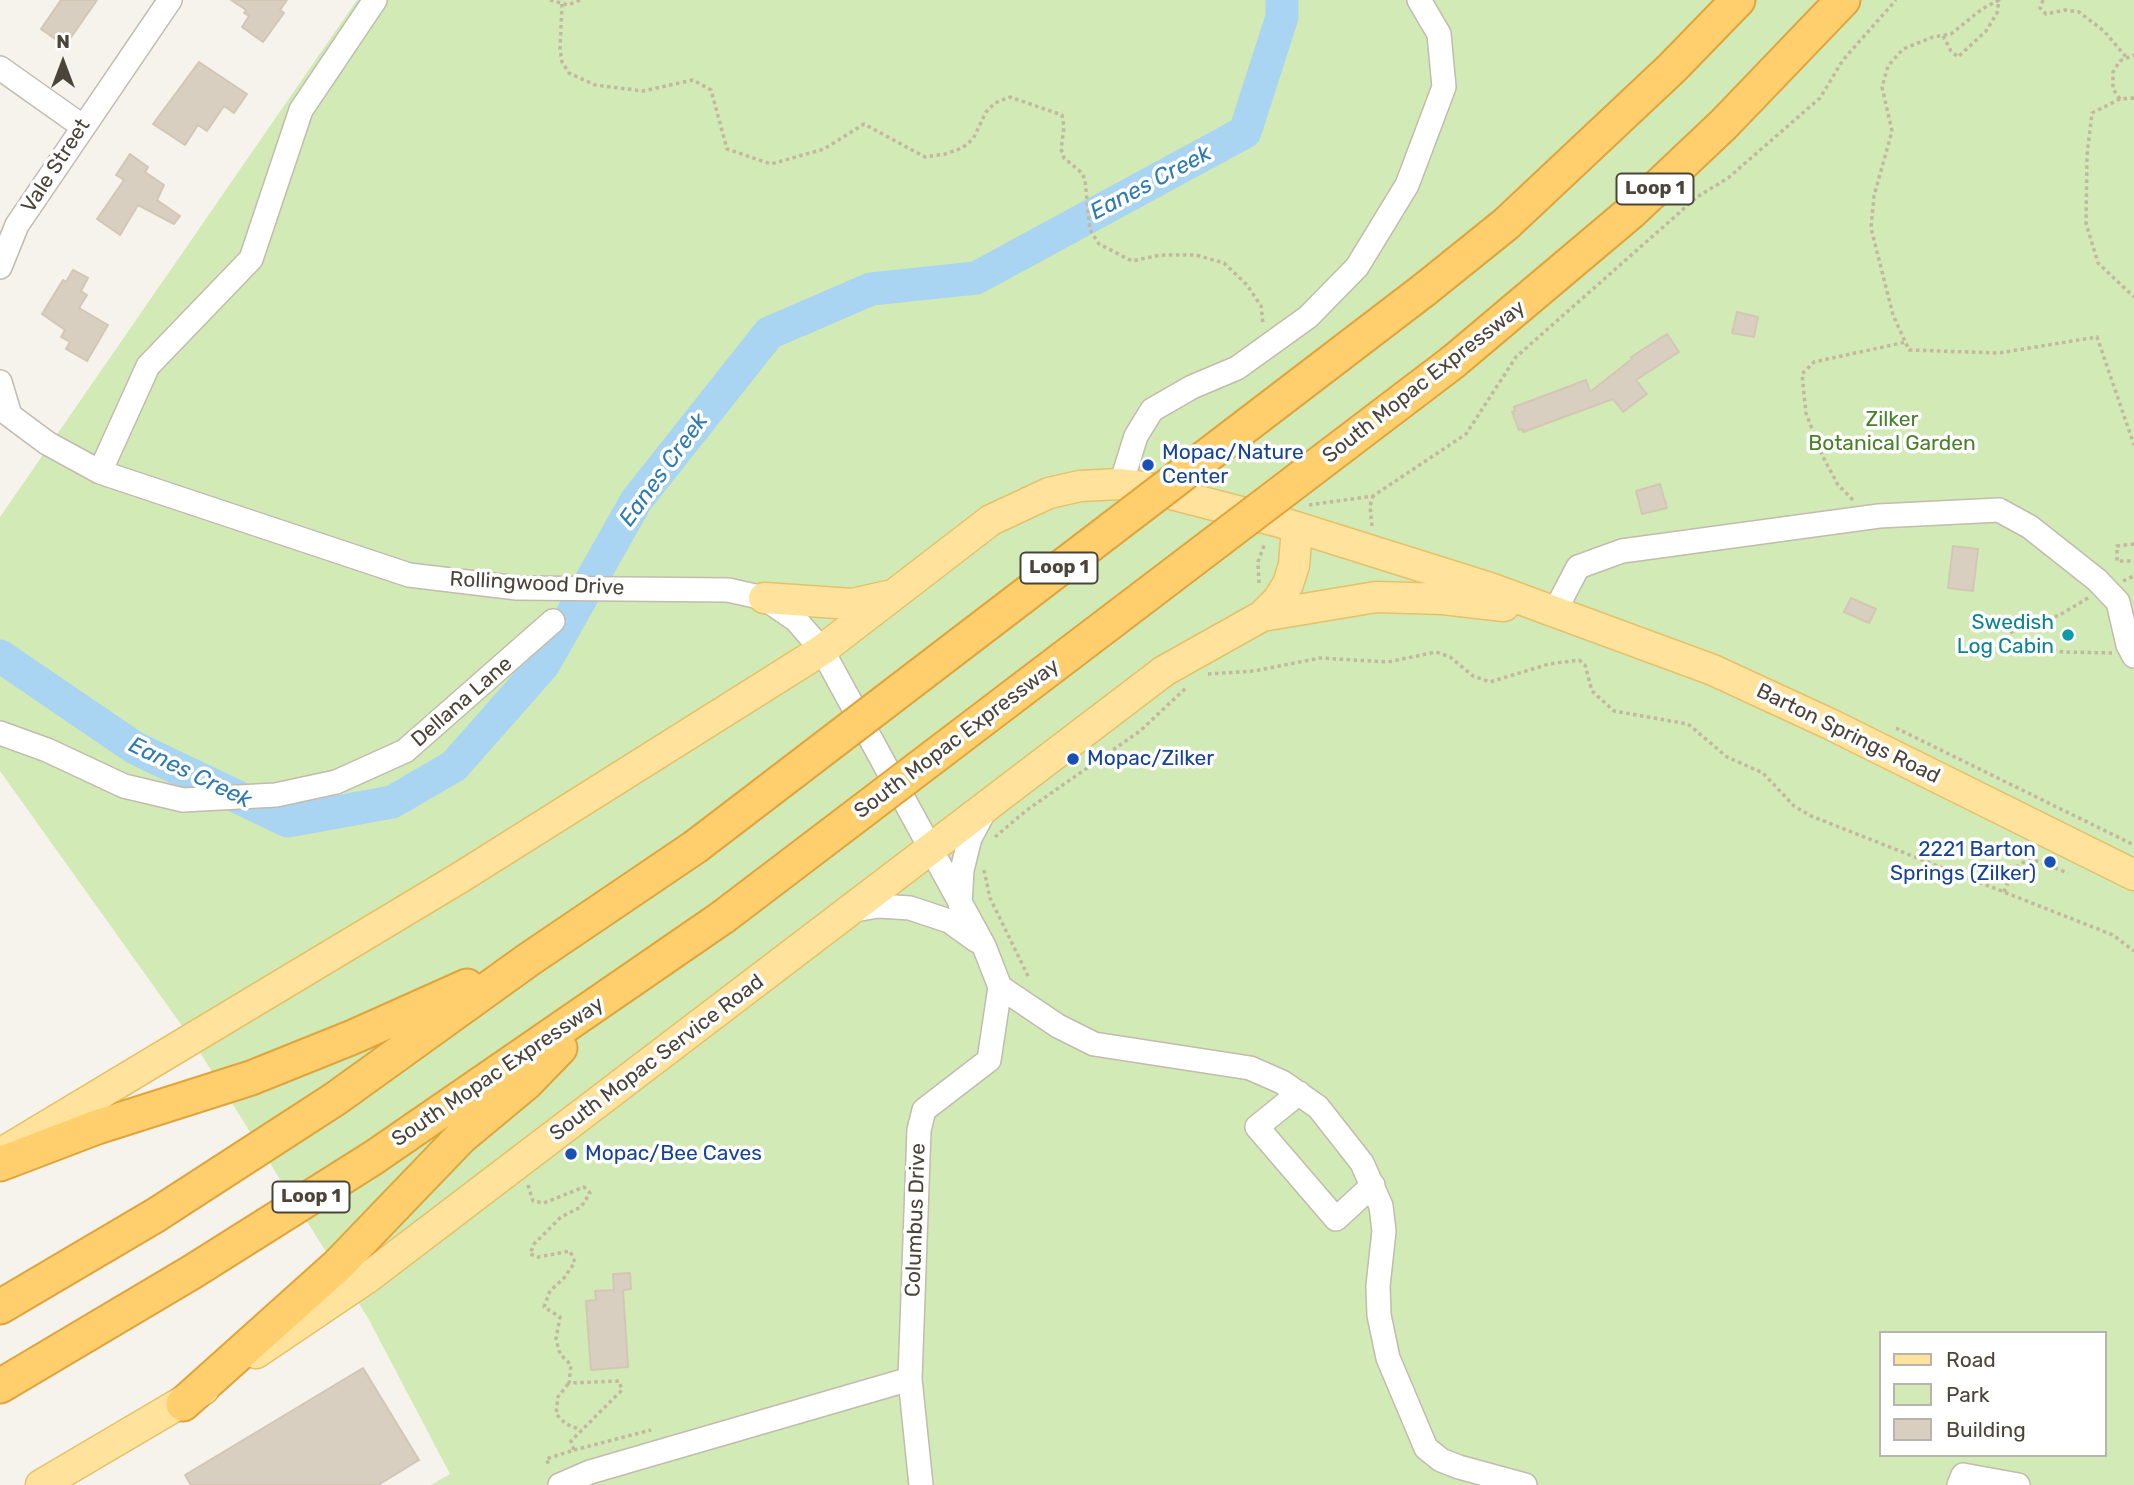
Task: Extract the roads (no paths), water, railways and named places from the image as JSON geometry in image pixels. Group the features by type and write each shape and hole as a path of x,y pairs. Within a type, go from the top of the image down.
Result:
{"highway":[{"name":"Loop 1","path":"0,1307 156,1215 335,1099 527,960 695,847 1423,290 1527,205 1672,68 1738,0"},
{"name":"South Mopac Expressway","path":"0,1386 192,1272 373,1158 723,916 1453,362 1632,212 1733,114 1843,0"},
{"path":"0,1164 97,1127 251,1078 353,1037 527,960"},
{"path":"183,1404 338,1265 461,1137 526,1083 613,993"}],"main road":[{"path":"0,1154 461,877 822,650 968,536 1021,504 1080,486 1121,484 1298,518 1294,565 1288,584 1278,600 1262,616"},
{"name":"Barton Springs Road","path":"1298,518 1713,670 1832,725 2134,875"},
{"path":"764,598 852,604 892,596"},
{"name":"Barton Springs Road","path":"1262,616 1376,597 1443,599 1554,612"},
{"name":"South Mopac Service Road","path":"41,1485 183,1404 367,1278 1164,671 1203,646 1262,616"}],"street":[{"name":"Vale Street","path":"0,267 17,225 170,0"},
{"path":"100,472 148,366 251,259 301,110 375,0"},
{"path":"1121,484 1136,436 1152,410 1192,387 1237,368 1308,317 1357,267 1407,185 1444,88 1439,34 1419,0"},
{"path":"0,68 82,126"},
{"path":"0,382 5,411"},
{"name":"Rollingwood Drive","path":"5,411 47,443 100,472 410,575 517,587 728,590 764,598 796,620 822,650 928,849 984,946 1000,986"},
{"path":"1554,612 1578,567 1597,558 1754,531 1870,517 1999,510 2030,527 2119,593 2133,654"},
{"name":"Dellana Lane","path":"0,733 47,750 124,786 183,800 276,795 336,782 405,751 553,621"},
{"path":"960,904 962,870 970,838 986,806"},
{"path":"849,911 878,906 910,908 949,921 984,946"},
{"path":"1000,986 1058,1026 1094,1044 1250,1068 1267,1073 1318,1107 1362,1163 1381,1206 1384,1231 1378,1315 1388,1358 1416,1430 1426,1448 1441,1460 1525,1485"},
{"name":"Columbus Drive","path":"921,1485 910,1379 919,1130 924,1110 989,1060 1000,986"},
{"path":"1299,1093 1256,1127 1336,1219 1373,1185"},
{"path":"554,1475 590,1472 910,1379"},
{"path":"1959,1485 1962,1475 2018,1485"}],"waterway":[{"name":"Eanes Creek","path":"0,656 135,748 288,821 392,802 454,766 544,664 636,501 769,333 871,289 976,278 1245,132 1282,17 1282,0"}],"place":[{"name":"Mopac/Nature Center","path":"1148,465"},
{"name":"Swedish Log Cabin","path":"2068,635"},
{"name":"Mopac/Zilker","path":"1073,759"},
{"name":"2221 Barton Springs (Zilker)","path":"2050,862"},
{"name":"Mopac/Bee Caves","path":"571,1154"}],"park label":[{"name":"Zilker Botanical Garden","path":"1892,432"}]}
